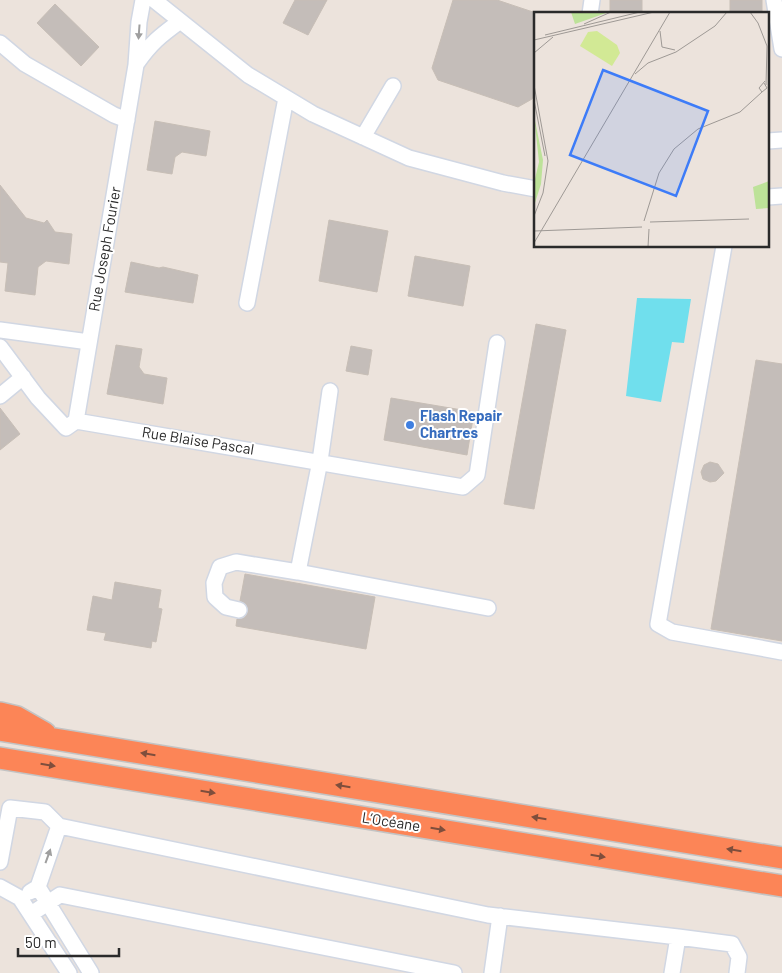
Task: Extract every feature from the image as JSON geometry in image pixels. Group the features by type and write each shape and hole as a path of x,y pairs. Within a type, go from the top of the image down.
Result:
{"highway":[{"path":"0,713 17,717 56,739"},
{"name":"L’Océane","path":"0,730 782,858"},
{"name":"L’Océane","path":"0,758 782,886"}],"street":[{"name":"Rue Joseph Fourier","path":"71,424 89,342 127,120 136,65 143,0"},
{"path":"154,0 179,22 248,75 313,114 408,158 503,183 534,189"},
{"path":"774,0 782,49"},
{"name":"Rue Joseph Fourier","path":"136,65 153,41 179,22"},
{"path":"0,43 25,64 114,115 127,120"},
{"path":"363,137 393,86"},
{"path":"247,303 286,98"},
{"path":"724,248 658,624 672,632 782,652"},
{"path":"0,330 89,342"},
{"name":"Rue Blaise Pascal","path":"71,424 320,462 463,487 477,475 497,342"},
{"path":"0,347 38,398 71,424"},
{"path":"0,396 23,377"},
{"path":"298,572 320,462 330,391"},
{"path":"239,610 226,608 215,597 214,583 220,567 236,562 488,608"},
{"path":"0,862 2,840 10,808 45,812 59,826 333,884 500,916 732,944 739,957 737,973"},
{"path":"20,898 38,886 59,826"},
{"path":"38,886 91,973"},
{"path":"0,887 20,898 69,973"},
{"path":"31,914 60,895 454,973"},
{"path":"492,973 500,916"},
{"path":"672,973 678,937"}],"water":[{"path":"637,298 691,299 684,343 672,342 661,402 626,396"}],"building":[{"path":"295,0 327,0 308,35 283,23"},
{"path":"453,0 497,0 534,12 534,94 532,99 518,107 438,80 432,68"},
{"path":"610,0 642,0 642,12 610,12"},
{"path":"730,0 762,0 762,12 730,12"},
{"path":"55,4 99,47 81,66 37,23"},
{"path":"155,121 210,131 206,156 182,152 175,157 172,174 147,170"},
{"path":"0,185 26,218 44,223 47,220 55,232 72,234 69,264 46,261 38,267 35,295 5,291 8,263 0,262"},
{"path":"329,220 388,231 377,292 319,281"},
{"path":"415,256 470,266 463,306 408,296"},
{"path":"131,262 198,275 193,303 125,292"},
{"path":"536,324 566,330 534,509 504,504"},
{"path":"116,345 142,349 139,367 144,374 167,378 163,404 107,394"},
{"path":"351,346 372,350 368,375 346,371"},
{"path":"756,360 782,364 782,641 711,629"},
{"path":"391,398 474,412 467,455 384,440"},
{"path":"0,408 20,434 0,450"},
{"path":"710,462 718,464 724,473 716,481 710,482 703,479 701,472 704,465"},
{"path":"245,574 375,597 366,649 236,626 237,619 245,617 248,612 246,604 240,601"},
{"path":"115,582 161,590 158,608 162,609 156,642 152,641 151,648 104,640 106,633 87,630 93,596 112,600"}],"place":[{"name":"Flash Repair Chartres","path":"410,425"}]}
